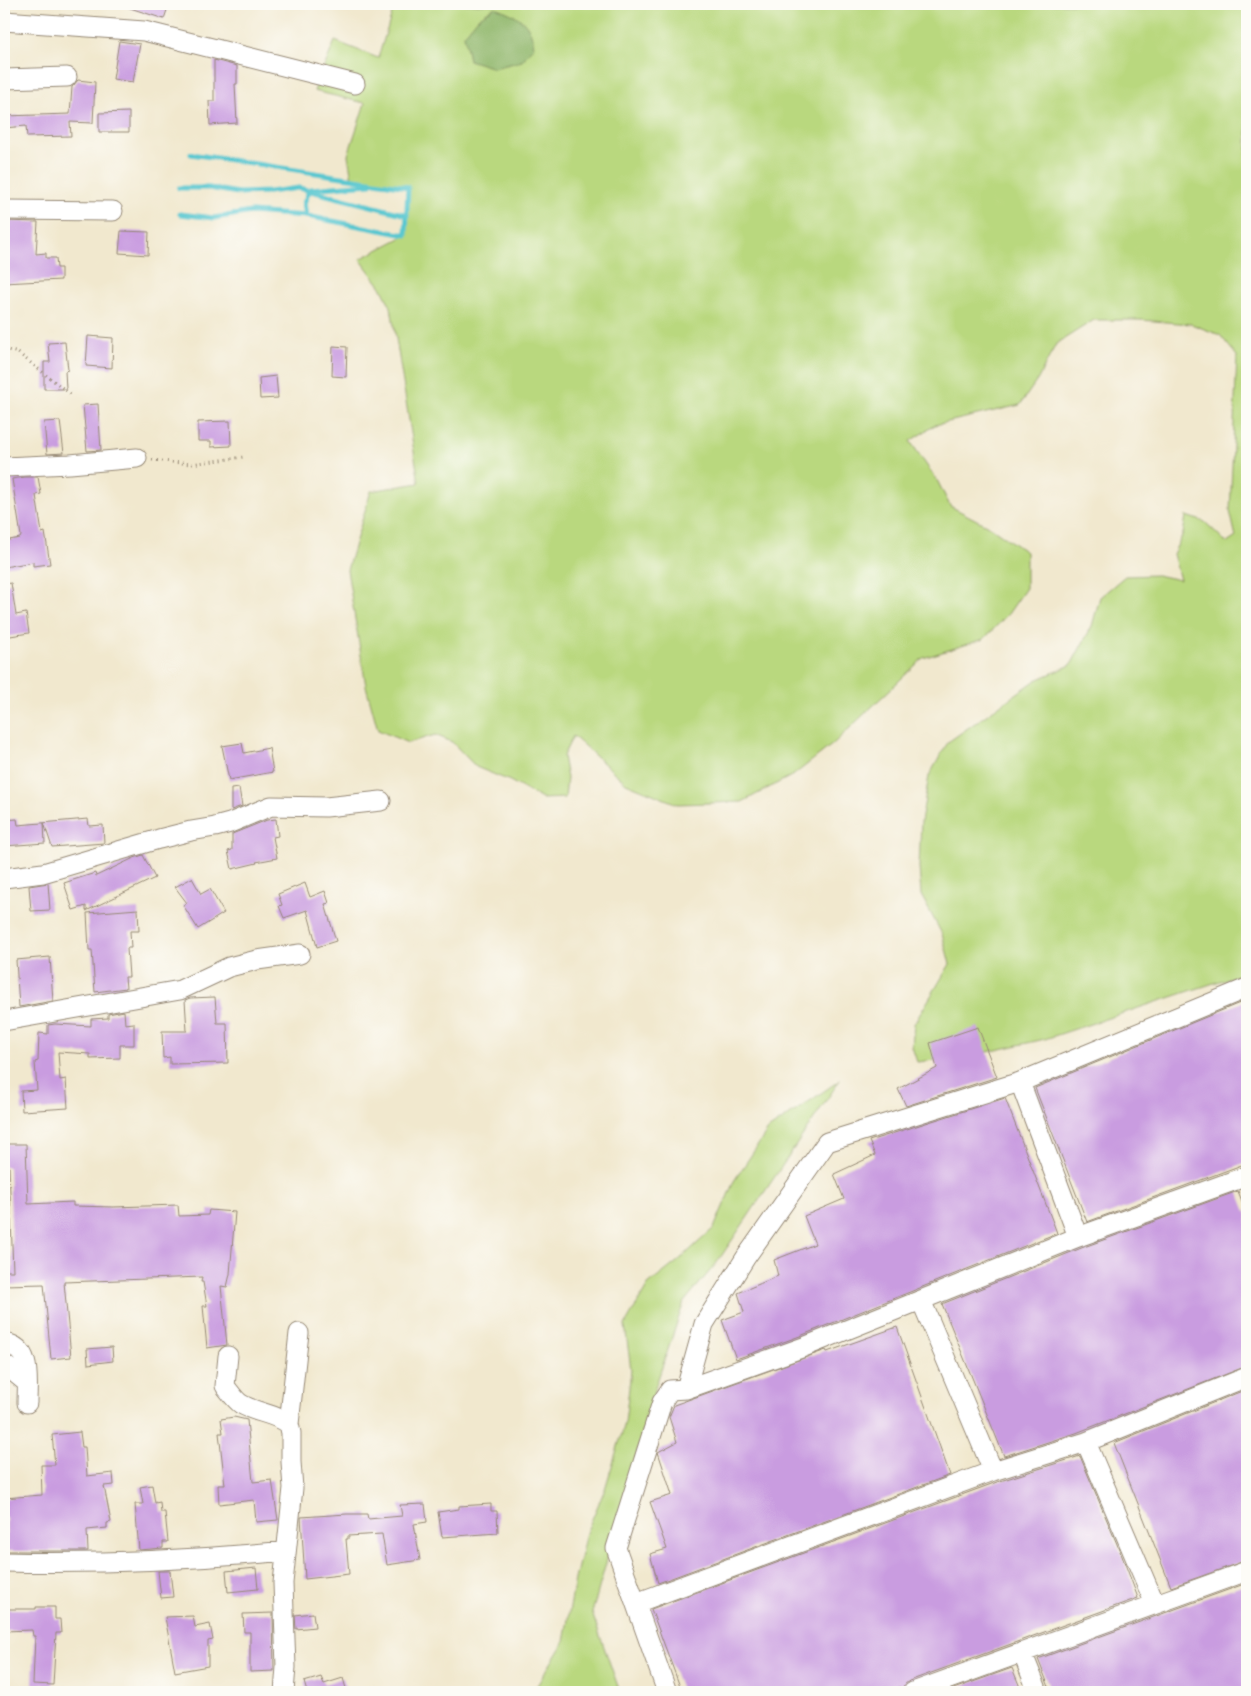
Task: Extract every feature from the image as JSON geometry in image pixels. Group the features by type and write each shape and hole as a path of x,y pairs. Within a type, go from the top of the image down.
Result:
{"street":[{"path":"4,21 144,31 355,84"},
{"path":"4,79 67,77"},
{"path":"4,210 113,211"},
{"path":"4,467 91,463 137,458"},
{"path":"4,878 44,873 159,839 215,827 271,806 326,808 381,801"},
{"path":"4,1021 180,990 229,967 257,960 300,954"},
{"path":"686,1390 704,1324 746,1257 827,1142 1020,1082 1247,988"},
{"path":"1020,1082 1078,1237"},
{"path":"667,1692 616,1548 662,1402 670,1390 686,1390 804,1347 1078,1237 1247,1176"},
{"path":"921,1300 992,1471"},
{"path":"284,1692 286,1667 282,1583 294,1488 289,1424 299,1333"},
{"path":"4,1343 12,1344 22,1351 25,1360 27,1403"},
{"path":"228,1356 225,1386 239,1403 280,1418 289,1424"},
{"path":"4,1364 27,1383"},
{"path":"636,1603 992,1471 1086,1442 1247,1377"},
{"path":"1086,1442 1155,1604"},
{"path":"4,1562 124,1562 216,1558 286,1551"},
{"path":"913,1692 1247,1571"},
{"path":"1022,1652 1038,1692"}],"path":[{"path":"4,349 18,353 74,396"},
{"path":"137,458 191,464 244,457"}],"green space":[{"path":"395,4 1247,4 1247,972 1045,1039 970,1056 917,1062 912,1047 914,1024 950,964 942,934 921,895 919,867 921,822 929,776 948,742 1036,680 1071,665 1092,626 1100,597 1125,576 1157,575 1180,580 1173,554 1183,534 1186,516 1205,522 1227,543 1236,537 1230,511 1237,356 1220,335 1191,324 1141,320 1094,320 1056,344 1038,379 1020,405 935,425 910,441 938,482 950,506 992,528 1026,552 1026,588 1008,614 984,639 923,658 833,744 795,774 742,802 677,804 626,783 573,736 563,756 567,778 565,798 542,799 510,781 476,767 452,742 435,735 408,743 378,730 366,686 347,570 371,491 419,483 391,307 381,287 360,259 406,235 408,187 352,179 348,155 365,103 314,91 335,41 378,58"},
{"path":"495,7 517,17 526,24 534,46 522,61 494,68 469,60 464,35 478,18"},
{"path":"840,1080 716,1264 684,1302 656,1385 592,1613 620,1692 533,1692 564,1642 575,1579 586,1533 605,1489 625,1423 631,1370 625,1325 648,1285 714,1228 734,1181 768,1130"}],"building":[{"path":"124,4 169,4 164,19 124,6"},
{"path":"119,41 140,44 133,82 113,79"},
{"path":"214,60 237,66 237,84 235,84 237,123 210,125 209,101 214,101"},
{"path":"78,80 95,82 93,123 70,122 71,136 27,137 26,126 4,128 4,116 70,114 72,87"},
{"path":"129,112 129,132 99,132 99,113"},
{"path":"4,221 38,222 36,254 46,253 46,258 56,258 57,268 61,268 61,280 4,283"},
{"path":"121,231 149,232 148,255 119,253"},
{"path":"88,336 113,338 112,368 86,366"},
{"path":"65,342 68,370 65,371 66,389 44,389 44,362 50,362 48,343"},
{"path":"333,346 347,347 346,377 332,376"},
{"path":"276,376 278,398 260,399 259,378"},
{"path":"98,404 101,450 87,451 83,405"},
{"path":"60,421 64,453 47,454 44,422"},
{"path":"230,421 231,446 211,447 211,441 198,441 198,422"},
{"path":"38,477 41,494 36,495 42,533 45,532 50,564 33,566 33,562 4,567 4,541 20,538 21,536 12,479"},
{"path":"11,583 16,615 26,613 29,633 4,637 4,584"},
{"path":"242,743 244,753 269,748 273,772 229,780 222,746"},
{"path":"239,788 242,806 231,810 231,789"},
{"path":"17,819 18,825 88,819 89,826 103,825 104,843 52,847 44,823 45,843 4,846 4,820"},
{"path":"276,819 278,836 273,837 277,858 232,869 228,851 232,850 232,834 267,820"},
{"path":"143,855 155,878 86,911 86,906 73,910 64,883 95,873 96,876"},
{"path":"192,878 201,894 210,889 224,913 198,929 183,905 187,903 175,887"},
{"path":"48,883 50,910 31,911 29,886"},
{"path":"305,883 310,897 325,891 329,903 325,904 336,941 317,947 307,910 284,918 279,906 282,905 278,894"},
{"path":"138,909 139,931 130,931 131,948 127,948 129,977 125,977 126,988 95,992 92,950 89,950 87,913"},
{"path":"50,957 53,1001 19,1007 16,960"},
{"path":"215,997 217,1023 227,1023 228,1063 170,1064 170,1057 163,1058 162,1031 187,1031 185,1000"},
{"path":"1247,1000 1247,1163 1087,1222 1035,1088"},
{"path":"124,1011 125,1024 134,1023 134,1045 120,1045 120,1058 90,1059 90,1054 58,1052 60,1080 66,1079 68,1108 22,1111 21,1091 37,1090 35,1062 38,1061 39,1033 48,1034 48,1025 55,1024 91,1026 91,1019 108,1018 108,1014"},
{"path":"978,1027 997,1077 906,1106 898,1089 937,1068 930,1043"},
{"path":"1005,1098 1057,1233 800,1336 736,1359 722,1320 744,1312 738,1293 778,1276 774,1260 815,1244 804,1216 844,1199 834,1174 875,1155 869,1141"},
{"path":"4,1144 26,1144 28,1204 73,1202 73,1206 113,1207 178,1205 179,1216 208,1215 209,1210 235,1212 230,1274 227,1287 221,1286 227,1345 207,1348 203,1306 207,1306 203,1282 201,1282 202,1277 64,1282 71,1357 51,1359 44,1284 4,1285 4,1271 13,1271 9,1167 4,1167"},
{"path":"1238,1191 1247,1214 1247,1366 1076,1433 1004,1456 942,1304 1084,1247"},
{"path":"897,1327 950,1475 658,1583 650,1554 667,1549 650,1502 672,1495 658,1452 677,1442 669,1417 674,1405 826,1350 827,1352"},
{"path":"112,1347 113,1361 88,1364 87,1349"},
{"path":"1247,1389 1247,1560 1171,1587 1114,1443"},
{"path":"234,1417 247,1420 253,1482 272,1480 278,1520 256,1522 254,1500 219,1504 218,1485 225,1485 219,1433 223,1433 221,1419"},
{"path":"80,1432 82,1447 85,1447 87,1476 113,1473 114,1485 104,1486 111,1522 107,1523 107,1528 87,1530 88,1551 7,1551 4,1498 42,1495 41,1465 55,1465 52,1435"},
{"path":"1080,1456 1138,1598 909,1681 904,1685 902,1692 900,1687 886,1692 682,1692 651,1609 997,1482"},
{"path":"152,1485 155,1503 160,1502 161,1512 165,1512 168,1542 163,1542 163,1548 139,1550 135,1504 143,1504 140,1487"},
{"path":"425,1504 427,1522 414,1524 420,1560 387,1565 382,1534 348,1536 348,1539 346,1539 349,1574 305,1579 301,1517 367,1514 368,1519 402,1516 400,1505"},
{"path":"491,1504 491,1511 497,1511 498,1533 442,1537 438,1512 459,1509 459,1506"},
{"path":"256,1568 258,1589 228,1592 226,1571"},
{"path":"158,1571 170,1571 173,1597 161,1598"},
{"path":"1247,1583 1247,1692 1051,1692 1038,1659"},
{"path":"36,1607 55,1607 55,1619 60,1619 61,1633 56,1633 53,1685 33,1684 35,1636 33,1636 32,1630 4,1631 4,1609 36,1609"},
{"path":"273,1613 274,1671 250,1672 250,1632 244,1632 243,1614"},
{"path":"313,1613 315,1627 296,1629 295,1615"},
{"path":"193,1616 195,1627 210,1624 213,1640 208,1641 208,1666 175,1672 165,1617"},
{"path":"1012,1668 1022,1692 945,1692"},
{"path":"321,1677 324,1684 343,1678 347,1692 307,1692 304,1682"}],"waterway":[{"path":"180,214 214,218 251,212 306,216 406,235 408,187 191,154"},
{"path":"306,216 304,203 310,189 370,184"},
{"path":"179,188 209,188 238,193 269,192 299,188 407,215"}]}
